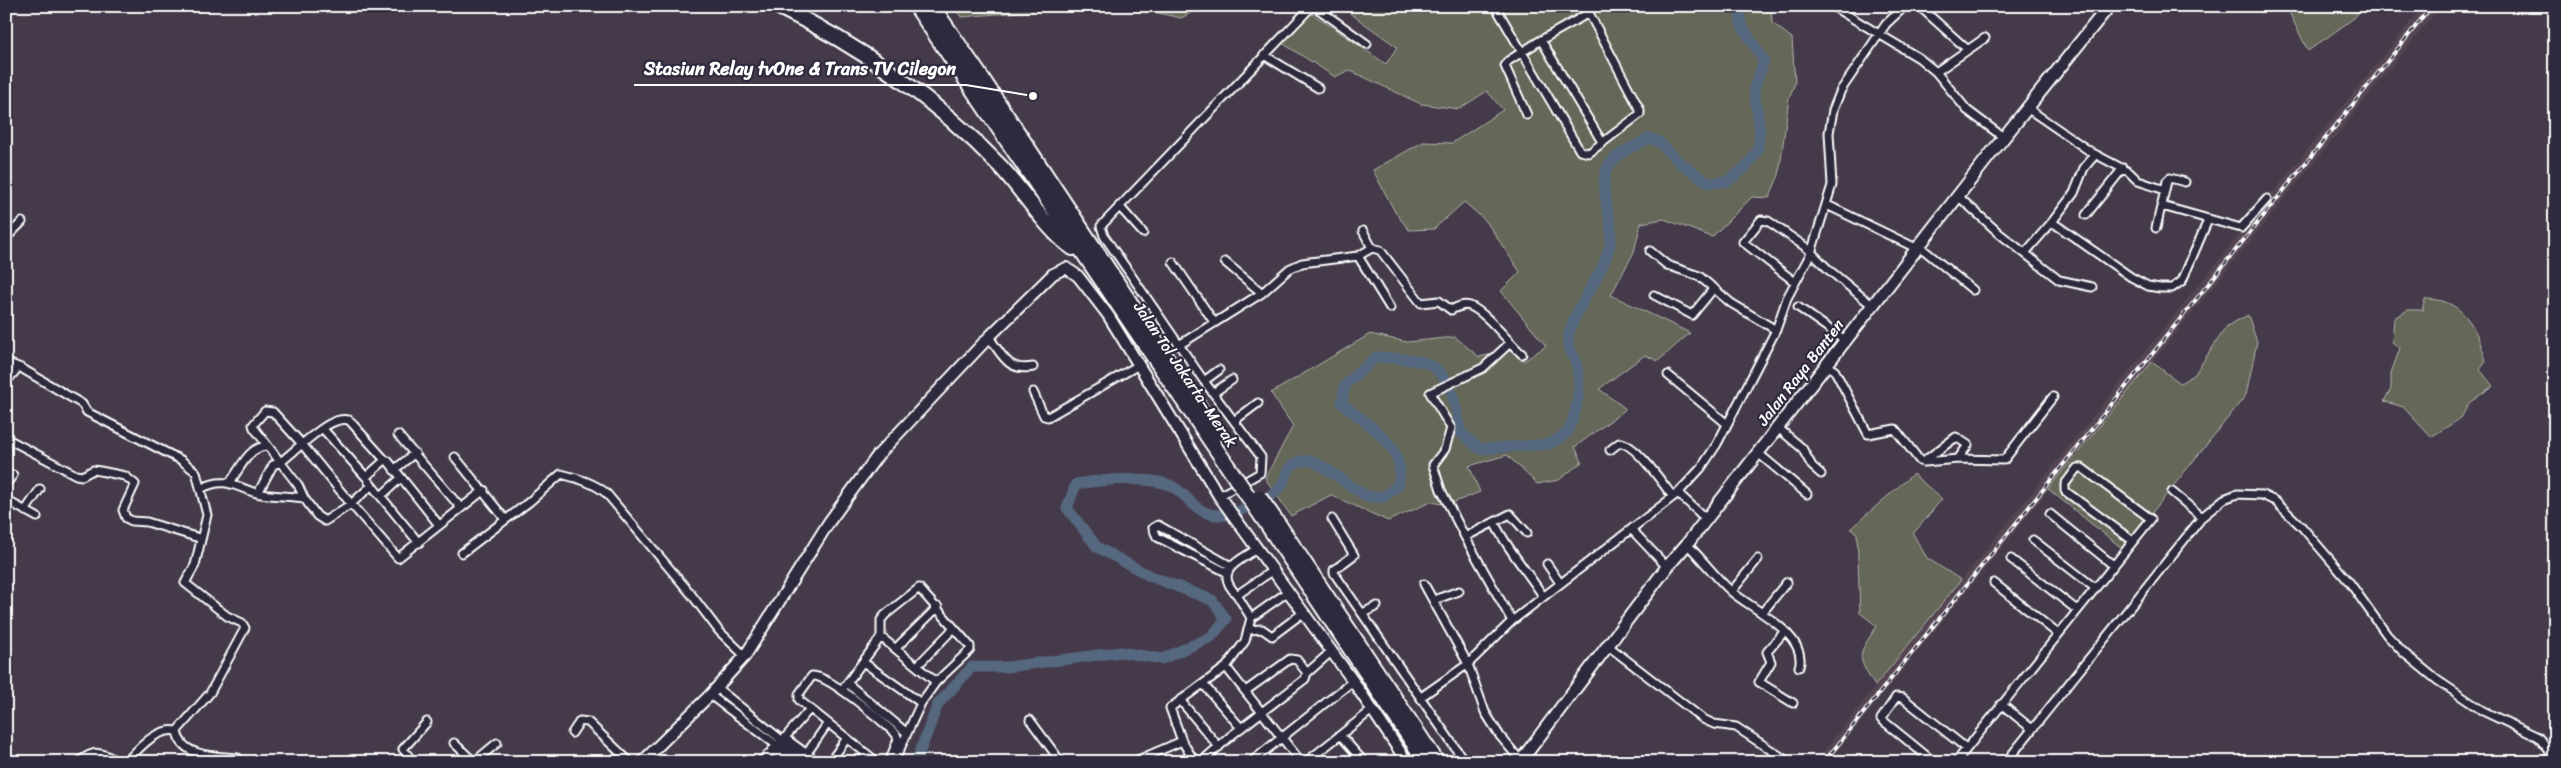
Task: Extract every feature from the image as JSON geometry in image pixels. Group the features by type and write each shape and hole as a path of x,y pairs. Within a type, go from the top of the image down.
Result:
{"highway":[{"path":"778,6 851,46 907,84 960,127 1000,166 1068,245 1081,250"},
{"name":"Jalan Tol Jakarta–Merak","path":"916,6 1081,250 1438,762"},
{"name":"Jalan Tol Jakarta–Merak","path":"932,6 988,87 1241,478"},
{"name":"Jalan Tol Jakarta–Merak","path":"1275,528 1426,762"}],"main road":[{"name":"Jalan Raya Banten","path":"1520,761 1667,567 1873,306 2003,137 2109,6"}],"street":[{"path":"1496,6 1522,52 1580,151 1589,153 1637,117 1640,110 1591,14 1586,13 1541,40 1522,52 1508,61 1505,66 1527,115"},
{"path":"1832,6 1912,54 1936,72 1967,110 2003,137"},
{"path":"1421,697 1468,664 1512,621 1543,596 1676,495 1700,468 1717,444 1776,330 1795,282 1811,253 1832,184 1829,133 1833,110 1848,78 1886,24 1905,6"},
{"path":"1919,6 1968,50"},
{"path":"1221,498 1258,475 1261,470 1260,454 1204,382 1101,230 1102,223 1309,7 1367,44"},
{"path":"1936,72 1985,38"},
{"path":"1541,40 1602,142"},
{"path":"1264,55 1318,88"},
{"path":"2027,108 2096,155 2122,168 2138,181 2165,190"},
{"path":"2024,253 2052,222 2074,193 2084,168 2096,155"},
{"path":"2086,215 2122,168"},
{"path":"2156,228 2167,181 2170,178 2185,182"},
{"path":"1958,196 2058,280 2092,287"},
{"path":"2162,206 2241,228 2267,198"},
{"path":"1827,204 1918,247 1974,290"},
{"path":"1119,206 1143,233"},
{"path":"1795,282 1746,245 1744,240 1763,220 1811,253 1873,306"},
{"path":"2052,222 2148,286 2172,288 2182,281 2208,220"},
{"path":"6,238 22,222"},
{"path":"1363,231 1372,248"},
{"path":"1179,345 1262,293 1289,269 1302,263 1358,256 1372,248 1380,250 1421,303 1439,301 1451,310 1459,306 1470,307 1481,314 1522,354"},
{"path":"1650,251 1660,262 1700,276 1731,303 1776,330"},
{"path":"1358,256 1390,308"},
{"path":"1173,262 1214,322"},
{"path":"1225,262 1262,293"},
{"path":"642,762 714,691 745,656 829,522 868,468 989,337 1053,274 1066,268 1078,276 1108,316 1137,366 1221,498 1353,681 1406,762"},
{"path":"1654,295 1692,315 1714,288"},
{"path":"1798,308 1845,340"},
{"path":"989,337 1014,367 1023,369 1033,368"},
{"path":"1510,343 1483,368 1463,376 1430,394 1451,428 1445,449 1433,465 1441,490 1512,621"},
{"path":"6,362 82,404 85,410 103,421 187,463 196,472 202,488 207,515 199,538 197,556 186,579 187,587 217,606 226,616 242,623 245,628 210,693 177,731"},
{"path":"1826,364 1835,371 1868,434 1895,429 1923,462"},
{"path":"1033,392 1044,416 1048,417 1137,366"},
{"path":"6,382 18,368"},
{"path":"1204,382 1219,370"},
{"path":"1668,375 1727,424"},
{"path":"1213,393 1232,380"},
{"path":"1923,462 1958,458 2004,460 2052,397"},
{"path":"1234,421 1258,403"},
{"path":"371,486 351,504 325,522 317,516 304,498 298,485 253,425 260,416 269,410 302,444 351,504 395,557 401,558 484,490"},
{"path":"258,493 273,465 281,462 302,444 337,420 349,420 394,470 439,525"},
{"path":"1777,427 1802,448 1812,466 1821,474"},
{"path":"323,429 366,477 371,486 419,543"},
{"path":"398,435 461,508"},
{"path":"1923,462 1956,437 1968,445 1958,458"},
{"path":"6,438 76,475 82,476 92,470 130,479 135,484 123,510 126,518 132,521 147,522 199,538"},
{"path":"1610,450 1619,443 1627,444 1676,495 1706,519"},
{"path":"230,482 251,451 259,446 267,446"},
{"path":"1758,452 1807,494"},
{"path":"394,470 415,453"},
{"path":"455,457 484,490 504,519"},
{"path":"366,477 385,460"},
{"path":"1956,762 2000,704 2151,519 2082,468 2077,468 2065,484 2065,491 2133,541"},
{"path":"462,553 504,519 529,502 561,474 600,488 691,594 719,630 745,656"},
{"path":"6,484 13,475"},
{"path":"381,496 400,478"},
{"path":"202,488 215,483 230,482 258,493 304,498"},
{"path":"25,511 40,489"},
{"path":"2172,492 2202,517"},
{"path":"2006,762 2202,517 2224,499 2237,494 2262,495 2274,501 2302,527 2338,569 2387,635 2404,653 2437,680 2483,711 2538,737 2549,750 2554,762"},
{"path":"6,500 37,517"},
{"path":"2050,514 2113,565"},
{"path":"1465,537 1512,515 1527,533"},
{"path":"1332,518 1354,555 1334,570 1334,573 1465,762"},
{"path":"1494,522 1503,540 1527,571 1543,596"},
{"path":"1158,525 1229,570 1157,537 1153,528 1158,525"},
{"path":"1632,530 1667,567"},
{"path":"2033,540 2095,588"},
{"path":"1687,544 1732,591 1776,622 1798,647 1801,660 1799,667"},
{"path":"1251,618 1237,595 1228,586 1229,570 1255,547"},
{"path":"1732,591 1758,559"},
{"path":"2011,560 2077,610"},
{"path":"1547,564 1560,583"},
{"path":"1237,595 1272,571"},
{"path":"1762,613 1787,582"},
{"path":"1424,584 1468,664 1485,712 1500,736 1520,761"},
{"path":"1994,584 2058,634"},
{"path":"842,690 881,637 881,620 916,589 922,590 970,646 970,650 936,682 921,703 894,762"},
{"path":"1194,762 1182,741 1170,708 1204,685 1226,667 1246,641 1251,618 1289,591"},
{"path":"1434,600 1459,591"},
{"path":"1363,613 1377,606"},
{"path":"896,648 938,607"},
{"path":"1248,630 1262,629 1272,636 1304,612"},
{"path":"917,666 954,628"},
{"path":"1784,632 1768,650 1767,654 1771,662 1759,682 1793,703"},
{"path":"881,637 936,682"},
{"path":"1607,645 1703,719 1714,724 1736,727 1789,762"},
{"path":"1201,762 1241,728 1305,679 1307,673 1332,652"},
{"path":"1247,690 1290,659 1297,660 1307,673"},
{"path":"863,662 921,703"},
{"path":"1226,667 1264,711 1301,762"},
{"path":"877,762 809,710 798,697 812,676 818,676 842,690 898,736 889,762"},
{"path":"1251,762 1353,681"},
{"path":"847,683 907,733"},
{"path":"1204,685 1241,728"},
{"path":"714,691 737,703 799,762"},
{"path":"714,691 731,710 770,735"},
{"path":"1934,762 1881,719 1896,697 1903,698 1966,748"},
{"path":"1180,700 1218,747"},
{"path":"731,710 737,703"},
{"path":"2000,704 2032,729"},
{"path":"760,762 809,710"},
{"path":"1306,762 1372,710"},
{"path":"1030,720 1062,762"},
{"path":"572,733 580,721 588,722 630,762"},
{"path":"413,762 402,749 427,722"},
{"path":"807,753 828,723"},
{"path":"126,762 157,734 167,729 177,731"},
{"path":"177,731 182,741 197,758 238,758"},
{"path":"1341,736 1364,762"},
{"path":"830,762 847,738"},
{"path":"1133,762 1182,741"},
{"path":"454,743 474,762 497,743"},
{"path":"779,744 807,753 818,762"},
{"path":"779,744 787,762"},
{"path":"779,744 809,762"},
{"path":"79,762 97,752 105,753 117,762"},
{"path":"860,762 867,754"},
{"path":"1350,762 1358,755"}],"shaded area":[{"path":"2423,6 2441,6 1828,762 1815,762"}],"green space":[{"path":"953,6 1036,6 1033,11 961,17"},
{"path":"1153,6 1204,6 1181,18 1154,12"},
{"path":"1340,6 1771,6 1772,23 1792,38 1795,83 1789,98 1779,175 1769,198 1752,197 1712,237 1664,219 1641,223 1634,252 1611,295 1690,333 1658,361 1645,355 1599,389 1626,409 1575,447 1582,462 1559,480 1537,484 1507,455 1469,466 1480,492 1447,505 1431,502 1388,521 1331,495 1291,516 1265,478 1293,426 1271,393 1370,334 1407,342 1455,337 1479,357 1510,350 1524,361 1546,346 1501,291 1520,272 1486,221 1464,202 1434,229 1409,230 1395,212 1373,170 1423,142 1452,143 1503,110 1487,91 1459,109 1421,104 1349,70 1335,77 1276,39 1307,10 1386,64 1397,47"},
{"path":"2286,6 2364,6 2354,18 2308,51"},
{"path":"2425,299 2438,300 2449,304 2459,309 2466,317 2478,337 2486,361 2480,370 2493,386 2469,403 2461,418 2431,437 2403,407 2384,401 2391,389 2391,373 2400,348 2392,342 2394,318 2408,310 2422,310"},
{"path":"2248,315 2257,342 2246,395 2123,549 2048,489 2152,362 2180,383 2194,375 2227,326"},
{"path":"1913,474 1942,499 1913,534 1927,558 1961,580 1875,686 1864,668 1861,656 1877,626 1860,613 1857,533 1850,529"}],"waterway":[{"path":"916,762 938,704 972,667 1007,667 1121,652 1162,659 1211,637 1226,619 1212,600 1150,576 1097,547 1067,508 1076,484 1122,480 1146,480 1167,484 1174,487 1205,512 1214,515 1225,515 1245,508 1269,496 1282,485 1291,466 1302,461 1310,461 1321,466 1365,495 1384,497 1398,485 1400,471 1396,456 1391,447 1376,431 1342,403 1345,385 1376,357 1422,362 1432,366 1440,373 1451,391 1460,432 1480,449 1550,444 1567,433 1576,409 1579,392 1577,367 1568,345 1568,338 1577,312 1599,273 1609,246 1611,233 1604,189 1604,181 1609,165 1623,152 1650,138 1659,142 1680,163 1709,183 1728,181 1746,167 1757,152 1760,132 1754,89 1764,61 1742,26 1738,6"}],"railway":[{"path":"1824,762 2432,6"}],"place":[{"name":"Stasiun Relay tvOne & Trans TV Cilegon","path":"1033,96"}]}
